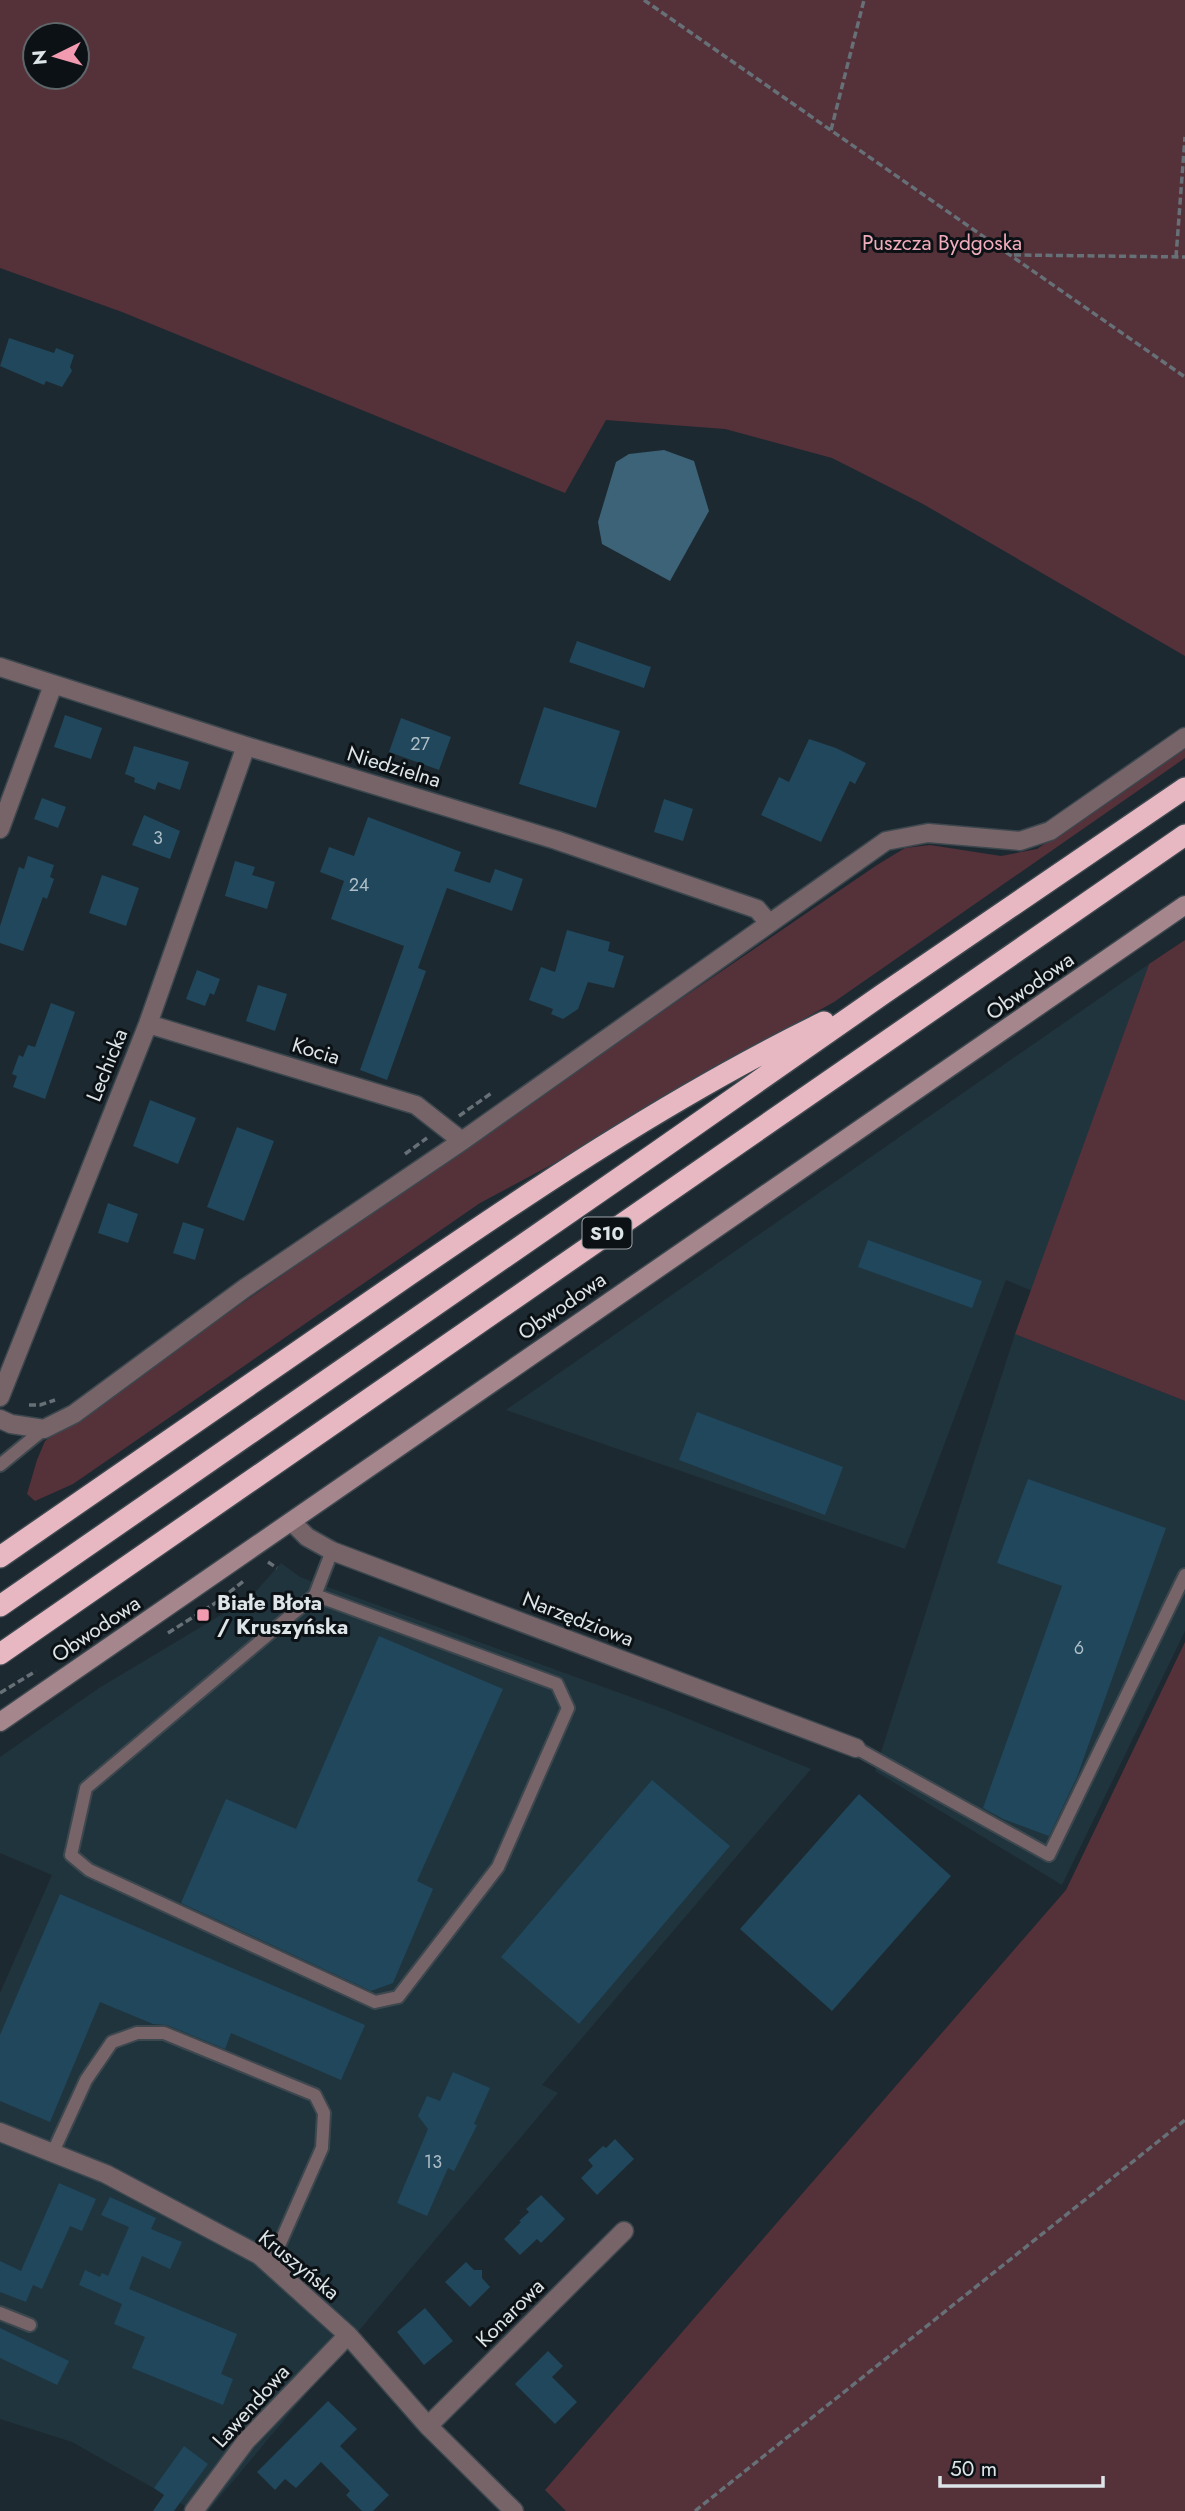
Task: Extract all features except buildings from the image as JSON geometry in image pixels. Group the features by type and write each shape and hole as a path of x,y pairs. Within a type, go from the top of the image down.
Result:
{"highway":[{"name":"S10","path":"0,1606 1185,788"},
{"name":"S10","path":"0,1654 1185,835"},
{"path":"0,1557 539,1186 638,1124 761,1053 883,994"}],"street":[{"name":"Niedzielna","path":"0,667 246,746 556,840 757,909 768,922"},
{"path":"0,829 53,685"},
{"path":"0,1419 11,1424 44,1429 74,1414 245,1288 462,1141 886,841 928,833 1020,841 1050,831 1185,737"},
{"name":"Lechicka","path":"0,1397 148,1024 246,746"},
{"name":"Obwodowa","path":"0,1722 1185,905"},
{"name":"Kocia","path":"148,1024 416,1105 462,1141"},
{"name":"Narzędziowa","path":"292,1522 307,1538 332,1551 856,1748"},
{"name":"Kruszyńska","path":"0,2132 106,2174 259,2255 348,2335 428,2426 514,2511"},
{"name":"Konarowa","path":"428,2426 624,2231"},
{"name":"Lawendowa","path":"194,2511 246,2441 348,2335"}],"lane":[{"path":"0,1465 44,1429"},
{"path":"315,1595 557,1684 568,1708 498,1867 398,1997 375,2002 89,1870 71,1855 86,1788 315,1595 332,1551"},
{"path":"856,1748 1049,1855 1185,1575"},
{"path":"52,2152 86,2080 112,2042 137,2033 164,2033 315,2095 324,2113 322,2148 270,2266"},
{"path":"0,2313 30,2325"}],"path":[{"path":"644,0 1185,377"},
{"path":"831,130 864,0"},
{"path":"1176,257 1185,137"},
{"path":"1012,254 1185,257"},
{"path":"268,1562 277,1568"},
{"path":"0,1693 36,1671"},
{"path":"695,2511 1185,2120"}],"shaded area":[{"path":"1149,964 1032,1291 1006,1280 905,1549 506,1410"},
{"path":"1015,1334 1185,1401 1185,1631 1062,1885 875,1771"},
{"path":"281,1563 300,1577 664,1709 811,1769 542,2085 558,2093 208,2511 194,2511 72,2442 0,2419 0,1993 52,1875 0,1853 0,1757 99,1688 251,1597"}],"green space":[{"name":"Puszcza Bydgoska","path":"0,0 1185,0 1185,656 923,504 832,458 725,429 606,420 565,493 122,312 0,268"},
{"path":"1185,747 1185,758 834,1002 671,1093 566,1157 480,1203 73,1484 35,1501 27,1494 45,1441 533,1100 877,865 905,848 930,845 1001,856 1037,849"},
{"path":"1185,940 1185,1401 1015,1334 1149,964"},
{"path":"1185,1642 1185,2511 566,2511 545,2490 1066,1890"}],"water":[{"path":"664,450 694,461 709,511 670,581 602,544 598,522 616,462 629,454"}],"place":[{"name":"Białe Błota / Kruszyńska","path":"203,1615"}]}
